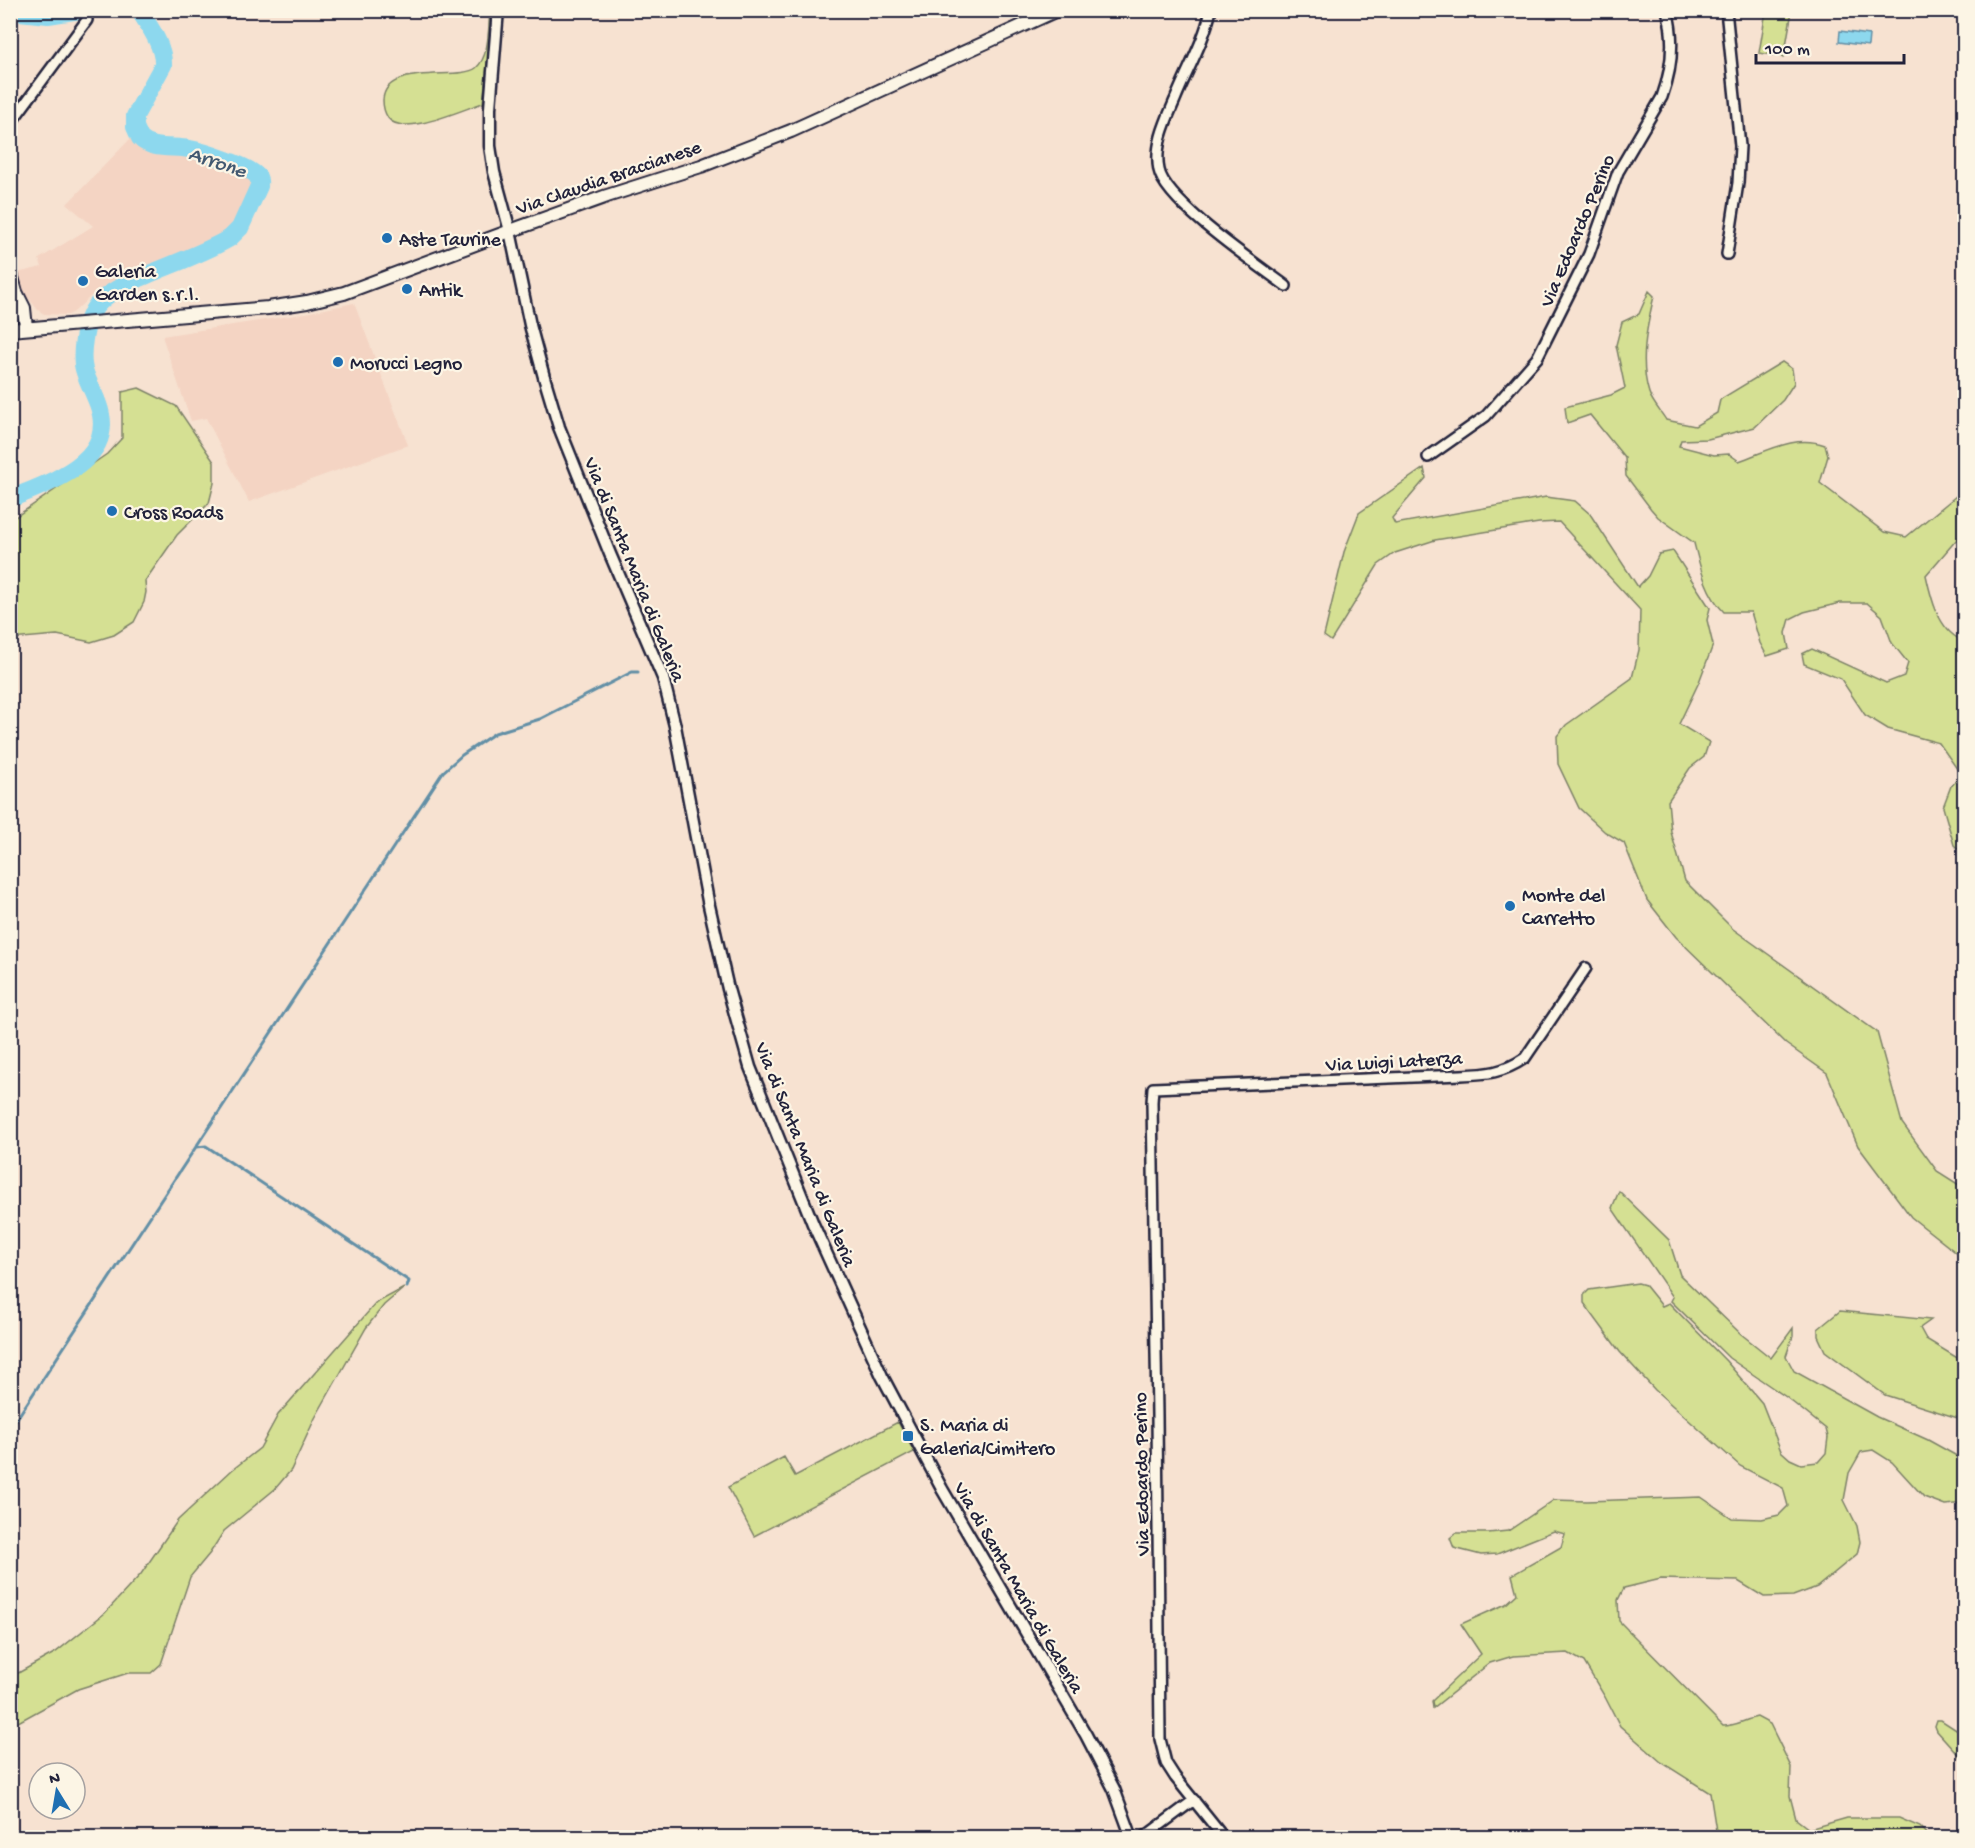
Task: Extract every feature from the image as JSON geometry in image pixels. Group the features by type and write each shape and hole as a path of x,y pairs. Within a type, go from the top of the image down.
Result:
{"main road":[{"name":"Via Claudia Braccianese","path":"10,330 278,307 318,300 355,289 607,196 701,166 791,131 1057,10"},
{"path":"10,270 20,308 20,320 26,328"},
{"path":"10,321 20,308"},
{"path":"20,308 52,326"}],"street":[{"name":"Via di Santa Maria di Galeria","path":"498,10 491,87 490,146 534,343 559,427 663,678 677,735 712,924 740,1038 756,1083 847,1301 893,1397 942,1489 1086,1735 1114,1789 1132,1838"},
{"path":"1211,10 1207,28 1163,130 1158,159 1159,171 1162,181 1185,208 1286,286"},
{"name":"Via Edoardo Perino","path":"1428,457 1486,416 1537,358 1589,254 1618,172 1662,97 1672,50 1667,10"},
{"path":"1726,10 1740,146 1738,183 1727,254"},
{"path":"10,124 87,20"},
{"name":"Via Luigi Laterza","path":"1154,1088 1461,1075 1502,1071 1525,1058 1586,968"},
{"name":"Via Edoardo Perino","path":"1154,1088 1152,1102 1160,1739 1166,1763 1175,1777 1224,1838"},
{"path":"1143,1838 1194,1800"}],"shaded area":[{"path":"132,137 143,145 195,153 256,181 241,215 224,234 91,296 74,312 68,315 44,314 25,294 17,273 42,267 39,259 93,226 67,204"},
{"path":"354,303 408,445 249,502 206,418 191,421 162,336 296,315"}],"green space":[{"path":"490,11 493,11 483,103 419,124 395,123 388,118 383,100 387,88 396,81 424,75 467,72 481,63 486,49"},
{"path":"1766,11 1792,11 1784,57 1759,53"},
{"path":"1649,291 1654,296 1645,344 1646,381 1650,396 1666,420 1695,426 1717,413 1720,400 1724,397 1782,362 1792,369 1794,383 1783,400 1755,427 1708,439 1681,440 1679,446 1714,455 1729,454 1739,461 1792,443 1803,441 1825,445 1828,456 1820,483 1884,532 1906,537 1956,496 1964,499 1964,531 1926,575 1933,603 1941,621 1953,635 1961,640 1964,639 1964,854 1954,845 1943,807 1951,786 1962,776 1939,743 1888,729 1865,715 1841,679 1804,664 1802,654 1812,649 1886,683 1904,676 1908,663 1892,643 1882,616 1867,603 1840,603 1804,612 1790,619 1786,633 1789,649 1767,656 1760,643 1751,612 1724,612 1718,605 1704,580 1694,543 1658,517 1651,509 1626,476 1625,458 1590,415 1567,423 1565,407 1611,395 1625,388 1616,345 1622,322 1639,314"},
{"name":"Cross Roads","path":"139,388 176,406 214,462 214,483 209,503 177,535 145,581 144,602 134,622 114,635 91,642 57,635 11,639 11,520 107,454 122,438 122,392"},
{"path":"1424,468 1426,478 1392,518 1395,524 1546,497 1575,501 1590,514 1638,587 1648,576 1659,554 1673,551 1710,608 1707,620 1713,645 1679,724 1709,742 1704,757 1690,768 1668,801 1671,832 1685,881 1733,929 1877,1032 1902,1123 1937,1171 1964,1188 1964,1266 1959,1255 1911,1217 1858,1146 1827,1073 1786,1044 1676,937 1647,900 1624,843 1605,832 1579,808 1558,764 1557,736 1566,725 1632,678 1639,650 1640,610 1559,522 1539,523 1435,540 1395,553 1378,565 1331,641 1324,636 1344,552 1359,513"},
{"path":"1619,1191 1669,1240 1680,1275 1741,1334 1771,1358 1793,1328 1793,1336 1786,1356 1794,1371 1877,1417 1928,1440 1964,1460 1964,1503 1945,1505 1924,1497 1892,1462 1873,1450 1861,1452 1849,1473 1844,1500 1857,1526 1860,1542 1857,1554 1817,1587 1793,1596 1764,1597 1738,1581 1661,1579 1624,1588 1618,1600 1619,1621 1723,1726 1757,1717 1770,1724 1791,1767 1790,1796 1796,1819 1809,1829 1847,1818 1899,1818 1920,1827 1929,1837 1717,1837 1710,1793 1661,1762 1620,1726 1584,1662 1568,1653 1513,1656 1490,1663 1433,1708 1432,1701 1481,1654 1461,1624 1506,1604 1517,1594 1512,1575 1561,1547 1565,1534 1554,1531 1497,1554 1481,1555 1454,1548 1450,1538 1456,1533 1508,1531 1554,1500 1701,1497 1732,1518 1762,1519 1779,1515 1788,1506 1783,1488 1740,1466 1655,1390 1620,1352 1584,1303 1584,1295 1589,1290 1638,1283 1645,1285 1662,1306 1669,1303 1726,1361 1762,1403 1781,1451 1790,1459 1801,1464 1818,1462 1826,1453 1828,1437 1826,1429 1786,1397 1729,1358 1671,1301 1673,1297 1612,1208"},
{"path":"404,1288 384,1305 366,1328 315,1418 291,1470 275,1489 224,1531 210,1553 190,1577 161,1664 151,1673 128,1673 78,1689 11,1726 11,1677 56,1652 105,1613 141,1574 178,1520 232,1470 260,1448 278,1415 376,1303"},
{"path":"1840,1311 1931,1320 1920,1328 1926,1339 1964,1362 1964,1420 1885,1395 1825,1351 1818,1336 1818,1329"},
{"path":"898,1422 914,1452 754,1536 728,1487 784,1457 795,1476"},
{"path":"1937,1720 1941,1720 1964,1735 1964,1761 1937,1731 1935,1726"}],"water":[{"path":"1840,31 1869,35 1868,46 1839,42"}],"waterway":[{"name":"Arrone","path":"10,11 48,15 80,10"},
{"name":"Arrone","path":"10,499 44,485 77,467 90,455 99,440 102,424 98,404 83,366 87,325 97,305 108,295 127,284 230,238 240,228 259,186 258,177 237,164 195,150 150,144 140,138 135,127 135,116 163,65 163,58 158,43 139,10"},
{"path":"10,1429 443,772 462,755 495,733 540,719 632,672 638,672"},
{"path":"197,1147 206,1146 409,1281 407,1287"}],"place":[{"name":"Aste Taurine","path":"387,238"},
{"name":"Galeria Garden s.r.l.","path":"83,281"},
{"name":"Antik","path":"407,289"},
{"name":"Morucci Legno","path":"338,362"},
{"name":"Cross Roads","path":"112,511"},
{"name":"Monte del Carretto","path":"1510,906"},
{"name":"S. Maria di Galeria/Cimitero","path":"908,1436"}]}
